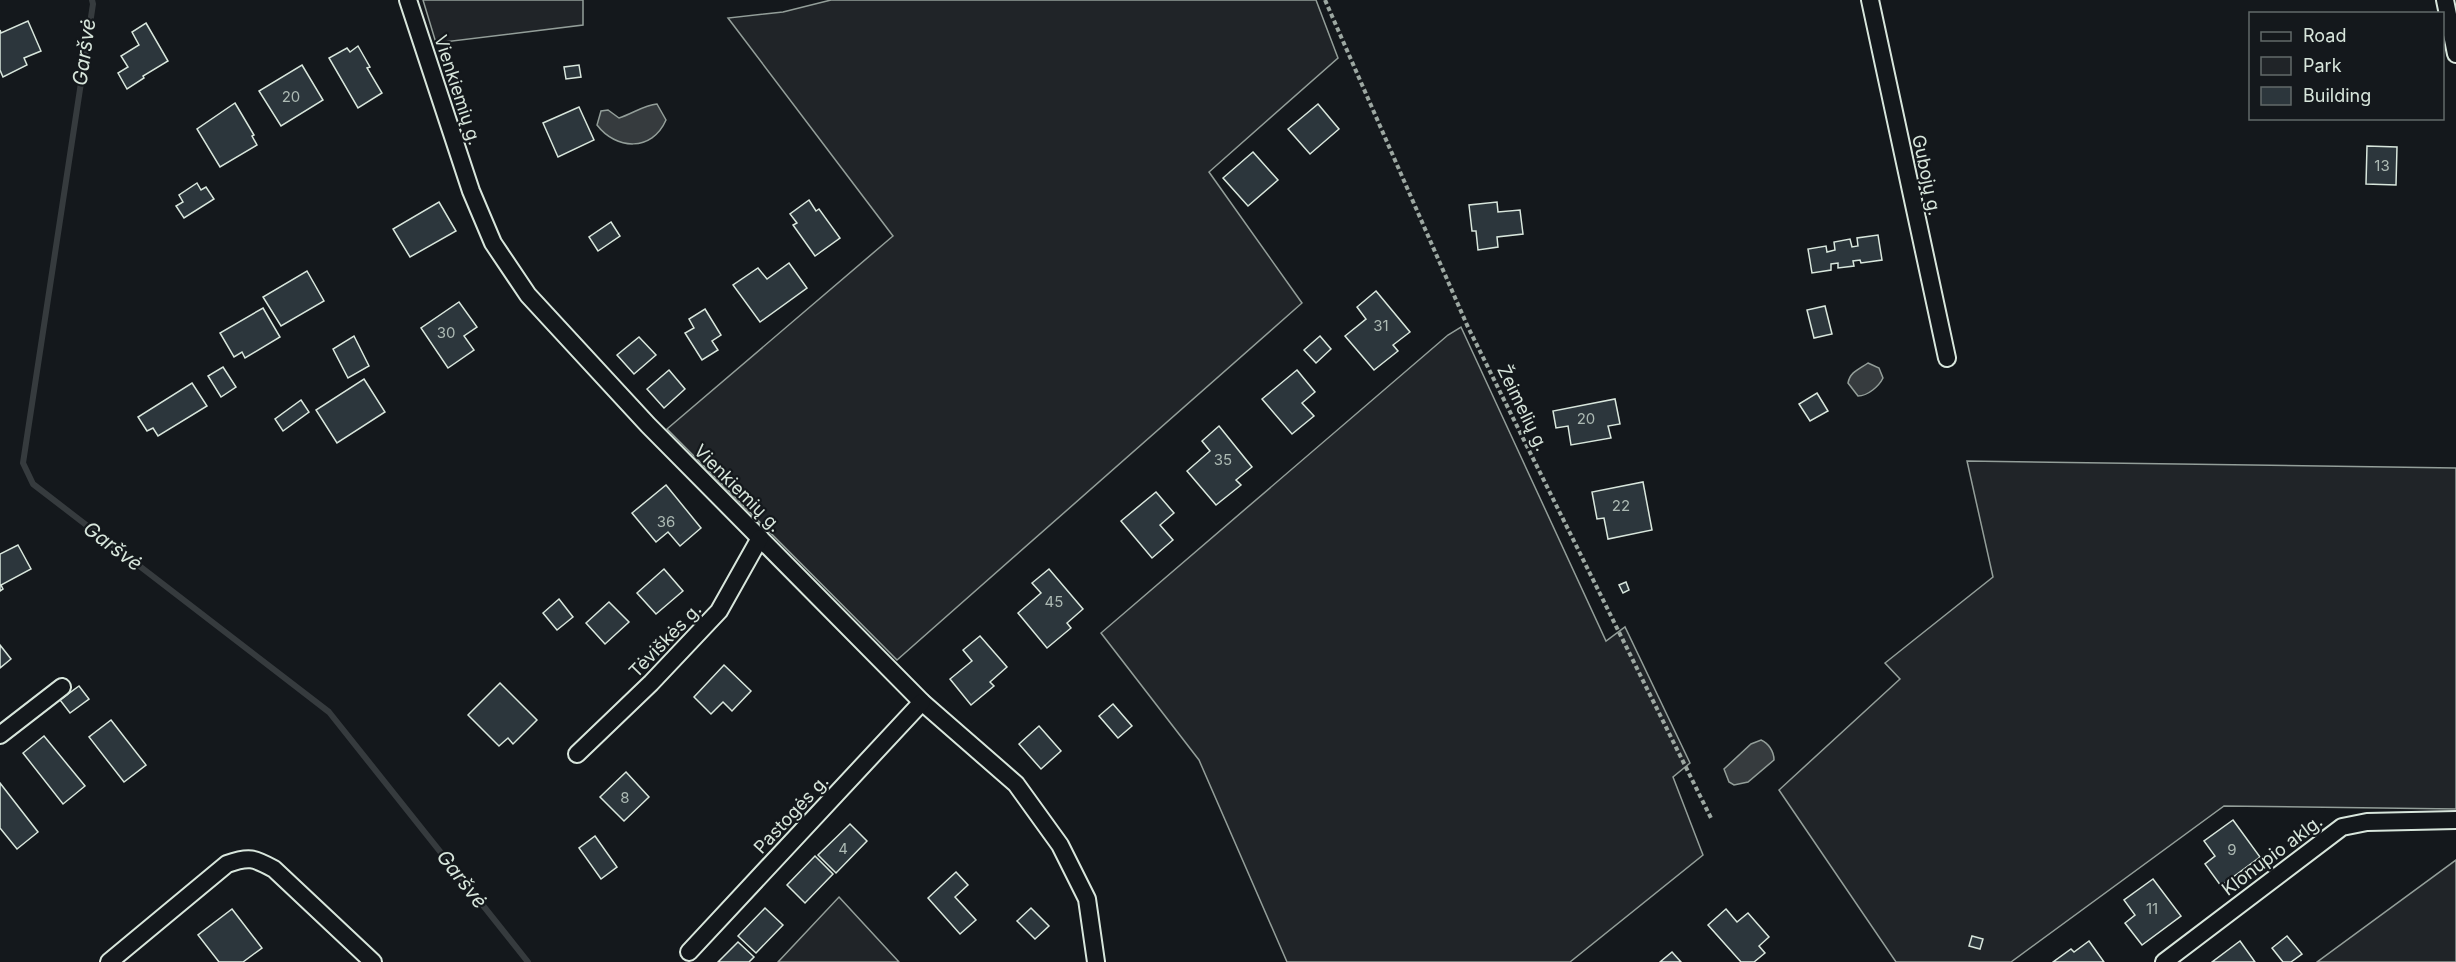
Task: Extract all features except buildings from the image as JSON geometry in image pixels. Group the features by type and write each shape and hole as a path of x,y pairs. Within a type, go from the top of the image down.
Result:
{"street":[{"name":"Vienkiemių g.","path":"408,0 465,174 493,243 528,295 631,408 922,702 1016,784 1060,845 1087,899 1096,962"},
{"name":"Gubojų g.","path":"1870,0 1947,358"},
{"path":"2445,0 2456,54"},
{"name":"Tėviškės g.","path":"577,753 651,683 719,611 760,538"},
{"path":"0,735 62,687"},
{"name":"Pastogės g.","path":"689,952 922,702"},
{"name":"Klonupio aklg.","path":"2164,962 2342,827 2367,822 2456,820"},
{"path":"109,962 227,864 245,857 260,861 274,869 373,962"}],"path":[{"name":"Žeimelių g.","path":"1325,0 1467,325 1712,820"}],"green space":[{"path":"423,0 583,0 583,25 436,43"},
{"path":"831,0 1316,0 1338,58 1209,172 1302,303 897,660 667,429 893,236 728,18 783,12"},
{"path":"1461,327 1606,641 1625,627 1690,763 1673,777 1703,855 1570,962 1287,962 1199,760 1101,633 1448,335"},
{"path":"1967,461 2456,468 2456,809 2224,806 2011,962 1896,962 1779,790 1900,679 1885,663 1993,577"},
{"path":"2456,860 2456,962 2317,962"},
{"path":"839,897 899,962 778,962"}],"shaded area":[{"path":"657,104 666,120 652,138 643,142 623,143 605,133 597,125 601,111 608,110 619,118"},
{"path":"1868,363 1879,368 1883,378 1873,390 1858,396 1848,383 1849,379 1855,371"},
{"path":"1761,740 1770,748 1774,760 1748,782 1734,785 1729,782 1724,769 1751,744"}],"waterway":[{"name":"Garšvė","path":"92,0 23,463 33,484 329,712 528,962"}]}
